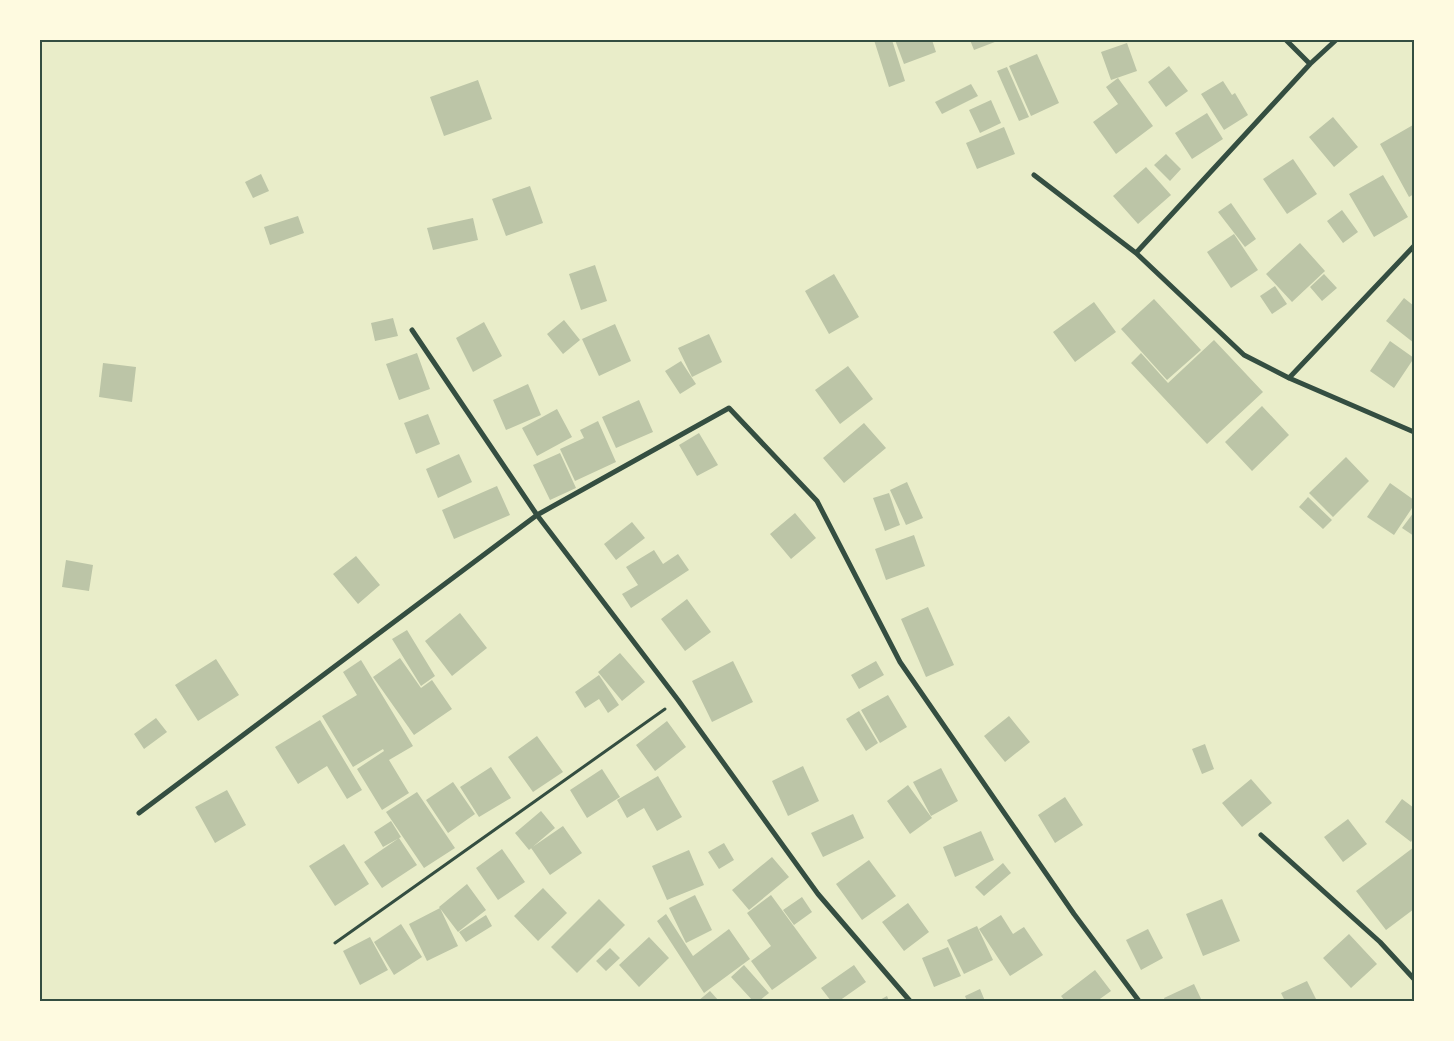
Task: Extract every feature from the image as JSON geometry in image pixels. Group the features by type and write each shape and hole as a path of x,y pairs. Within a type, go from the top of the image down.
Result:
{"street":[{"path":"1286,40 1310,64"},
{"path":"1136,253 1310,64 1336,40"},
{"path":"1034,175 1136,253 1244,355 1289,378 1414,432"},
{"path":"1289,378 1414,246"},
{"path":"412,330 537,515 678,700 818,894 910,1001"},
{"path":"140,813 537,515 730,408 817,501 900,662 1074,914 1139,1001"},
{"path":"1261,835 1380,942 1414,979"}],"path":[{"path":"335,942 678,700"}],"building":[{"path":"874,40 892,40 905,81 889,87"},
{"path":"895,40 932,40 936,52 904,64"},
{"path":"970,40 1000,40 974,50"},
{"path":"1127,43 1137,71 1111,80 1101,52"},
{"path":"1037,54 1059,103 1031,116 1009,66"},
{"path":"1169,66 1188,91 1166,107 1148,82"},
{"path":"1007,67 1029,117 1019,121 997,71"},
{"path":"1118,78 1153,126 1116,154 1093,122 1118,104 1106,87"},
{"path":"478,80 492,119 444,136 430,97"},
{"path":"1223,81 1232,95 1235,93 1248,115 1224,130 1201,94"},
{"path":"971,84 978,96 942,114 935,102"},
{"path":"991,100 1001,123 980,133 969,110"},
{"path":"1207,113 1223,139 1192,159 1175,133"},
{"path":"1333,117 1358,147 1334,167 1309,137"},
{"path":"1413,125 1414,194 1409,197 1380,144"},
{"path":"1004,127 1015,154 977,169 966,143"},
{"path":"1166,154 1181,169 1170,181 1154,165"},
{"path":"1293,159 1317,194 1287,214 1263,179"},
{"path":"1146,167 1171,195 1138,224 1113,196"},
{"path":"261,174 269,191 253,198 245,182"},
{"path":"1383,175 1408,217 1374,237 1349,194"},
{"path":"530,186 543,223 506,236 492,199"},
{"path":"1231,203 1256,239 1245,247 1218,212"},
{"path":"1342,210 1358,232 1343,243 1327,221"},
{"path":"298,216 304,233 270,245 264,227"},
{"path":"473,218 478,240 433,250 427,228"},
{"path":"1234,234 1258,270 1231,288 1207,252"},
{"path":"1300,243 1325,271 1292,302 1266,274"},
{"path":"595,265 607,301 581,310 569,274"},
{"path":"834,274 859,317 829,334 805,291"},
{"path":"1324,274 1337,288 1322,301 1310,287"},
{"path":"1275,286 1287,304 1272,314 1260,296"},
{"path":"1404,298 1414,306 1414,343 1386,321"},
{"path":"1154,299 1201,350 1167,380 1121,329"},
{"path":"1094,302 1116,332 1075,362 1053,332"},
{"path":"393,318 398,336 375,341 371,323"},
{"path":"564,320 580,340 563,354 547,334"},
{"path":"484,322 502,356 473,372 456,338"},
{"path":"615,324 631,361 599,376 582,339"},
{"path":"709,334 722,362 692,377 678,348"},
{"path":"1214,340 1263,392 1207,444 1131,363 1141,353 1168,383"},
{"path":"1390,341 1414,358 1394,388 1370,371"},
{"path":"417,353 430,389 399,400 386,364"},
{"path":"681,361 696,384 680,394 665,371"},
{"path":"103,363 136,367 132,402 99,397"},
{"path":"848,366 873,399 840,424 815,390"},
{"path":"528,384 541,415 506,430 493,400"},
{"path":"639,400 653,432 616,448 602,417"},
{"path":"1262,406 1289,435 1252,471 1225,442"},
{"path":"557,409 572,437 537,456 522,428"},
{"path":"428,414 440,444 416,454 404,423"},
{"path":"598,421 616,462 575,481 560,449 584,438 580,430"},
{"path":"864,423 886,448 844,483 823,458"},
{"path":"699,433 718,465 697,476 679,445"},
{"path":"560,453 576,488 550,500 533,465"},
{"path":"459,454 472,482 438,498 426,469"},
{"path":"1346,457 1369,481 1333,517 1309,493"},
{"path":"907,482 923,518 906,525 890,490"},
{"path":"1390,483 1414,500 1414,505 1394,535 1367,517"},
{"path":"497,486 510,515 454,539 442,510"},
{"path":"889,493 900,525 885,531 873,498"},
{"path":"1308,497 1332,520 1323,529 1299,507"},
{"path":"1414,512 1414,536 1402,528"},
{"path":"795,513 816,538 791,559 770,534"},
{"path":"632,522 645,538 616,560 604,544"},
{"path":"914,535 925,566 886,580 875,549"},
{"path":"654,550 663,564 678,554 689,570 631,608 622,594 638,585 626,567"},
{"path":"356,556 380,585 358,604 333,574"},
{"path":"66,560 93,565 89,591 62,587"},
{"path":"687,599 711,632 685,651 661,619"},
{"path":"928,607 954,665 926,677 901,619"},
{"path":"460,613 487,648 452,676 425,641"},
{"path":"407,630 435,676 421,686 392,639"},
{"path":"620,653 645,682 622,701 598,672"},
{"path":"400,658 421,688 432,680 452,709 414,735 373,677"},
{"path":"216,659 239,695 198,721 175,685"},
{"path":"361,660 413,746 389,760 409,793 382,810 357,769 384,751 383,749 353,767 322,716 357,695 343,672"},
{"path":"733,661 753,702 712,722 692,681"},
{"path":"876,661 884,675 859,689 851,675"},
{"path":"599,675 619,705 608,713 599,699 585,708 575,692"},
{"path":"888,695 907,727 880,743 861,710"},
{"path":"859,711 878,743 866,751 846,719"},
{"path":"1009,716 1030,742 1005,762 984,736"},
{"path":"156,718 167,732 144,749 134,734"},
{"path":"320,720 362,790 347,799 327,766 298,784 275,747"},
{"path":"667,721 686,747 655,771 636,745"},
{"path":"537,736 563,772 533,792 508,757"},
{"path":"1205,744 1214,769 1202,774 1192,749"},
{"path":"803,766 819,801 788,816 772,781"},
{"path":"491,767 511,798 479,817 460,787"},
{"path":"941,768 958,801 931,816 913,782"},
{"path":"602,769 620,797 587,818 570,790"},
{"path":"658,776 682,817 657,831 644,808 627,818 617,800"},
{"path":"1251,779 1272,803 1242,827 1222,803"},
{"path":"453,782 475,814 448,833 426,800"},
{"path":"908,785 932,818 910,834 887,801"},
{"path":"227,790 246,825 215,843 195,807"},
{"path":"417,792 455,848 424,868 386,812"},
{"path":"1065,797 1083,825 1055,843 1038,815"},
{"path":"1402,799 1414,808 1414,837 1411,842 1385,822"},
{"path":"541,811 555,828 529,850 515,833"},
{"path":"853,814 864,838 823,857 811,833"},
{"path":"1348,819 1367,844 1343,862 1324,837"},
{"path":"391,821 401,837 383,847 374,832"},
{"path":"563,826 582,853 550,875 531,848"},
{"path":"981,831 994,860 955,877 943,847"},
{"path":"399,838 417,865 382,888 364,862"},
{"path":"724,843 734,860 719,869 708,852"},
{"path":"344,844 369,884 335,906 309,866"},
{"path":"1414,847 1414,909 1386,930 1356,891"},
{"path":"502,849 525,882 498,900 476,868"},
{"path":"689,850 704,885 667,900 652,866"},
{"path":"772,857 789,877 749,910 732,890"},
{"path":"869,860 896,896 862,920 836,884"},
{"path":"1003,863 1011,873 984,896 975,887"},
{"path":"467,884 486,910 458,932 439,907"},
{"path":"543,888 567,913 538,941 514,916"},
{"path":"695,895 712,930 686,943 669,908"},
{"path":"771,895 817,958 772,990 751,961 771,946 747,913"},
{"path":"802,897 812,912 794,925 783,910"},
{"path":"599,899 625,925 577,973 551,947"},
{"path":"1222,899 1240,941 1203,956 1186,914"},
{"path":"908,903 929,932 904,951 882,922"},
{"path":"440,908 458,946 427,961 409,924"},
{"path":"666,914 693,956 729,929 750,959 704,993 657,921"},
{"path":"486,915 492,926 466,942 459,932"},
{"path":"1001,915 1013,934 1024,927 1043,955 1010,976 979,929"},
{"path":"401,924 422,957 394,975 374,942"},
{"path":"977,926 993,960 964,974 947,940"},
{"path":"1148,929 1163,958 1141,970 1126,940"},
{"path":"1349,934 1377,964 1351,988 1323,958"},
{"path":"370,937 388,970 360,985 343,951"},
{"path":"649,937 669,958 639,987 619,965"},
{"path":"948,947 961,976 934,987 922,958"},
{"path":"610,948 620,958 606,971 596,961"},
{"path":"744,965 769,993 759,1001 753,1001 731,977"},
{"path":"854,965 866,982 839,1001 831,1001 821,988"},
{"path":"1095,970 1111,991 1097,1001 1065,1001 1061,996"},
{"path":"1307,981 1317,1001 1285,1001 1281,993"},
{"path":"1194,984 1202,1001 1165,1001 1164,998"},
{"path":"980,989 985,1001 967,1001 965,996"},
{"path":"710,991 719,1001 698,1001"},
{"path":"887,996 889,1001 878,1001"}]}
